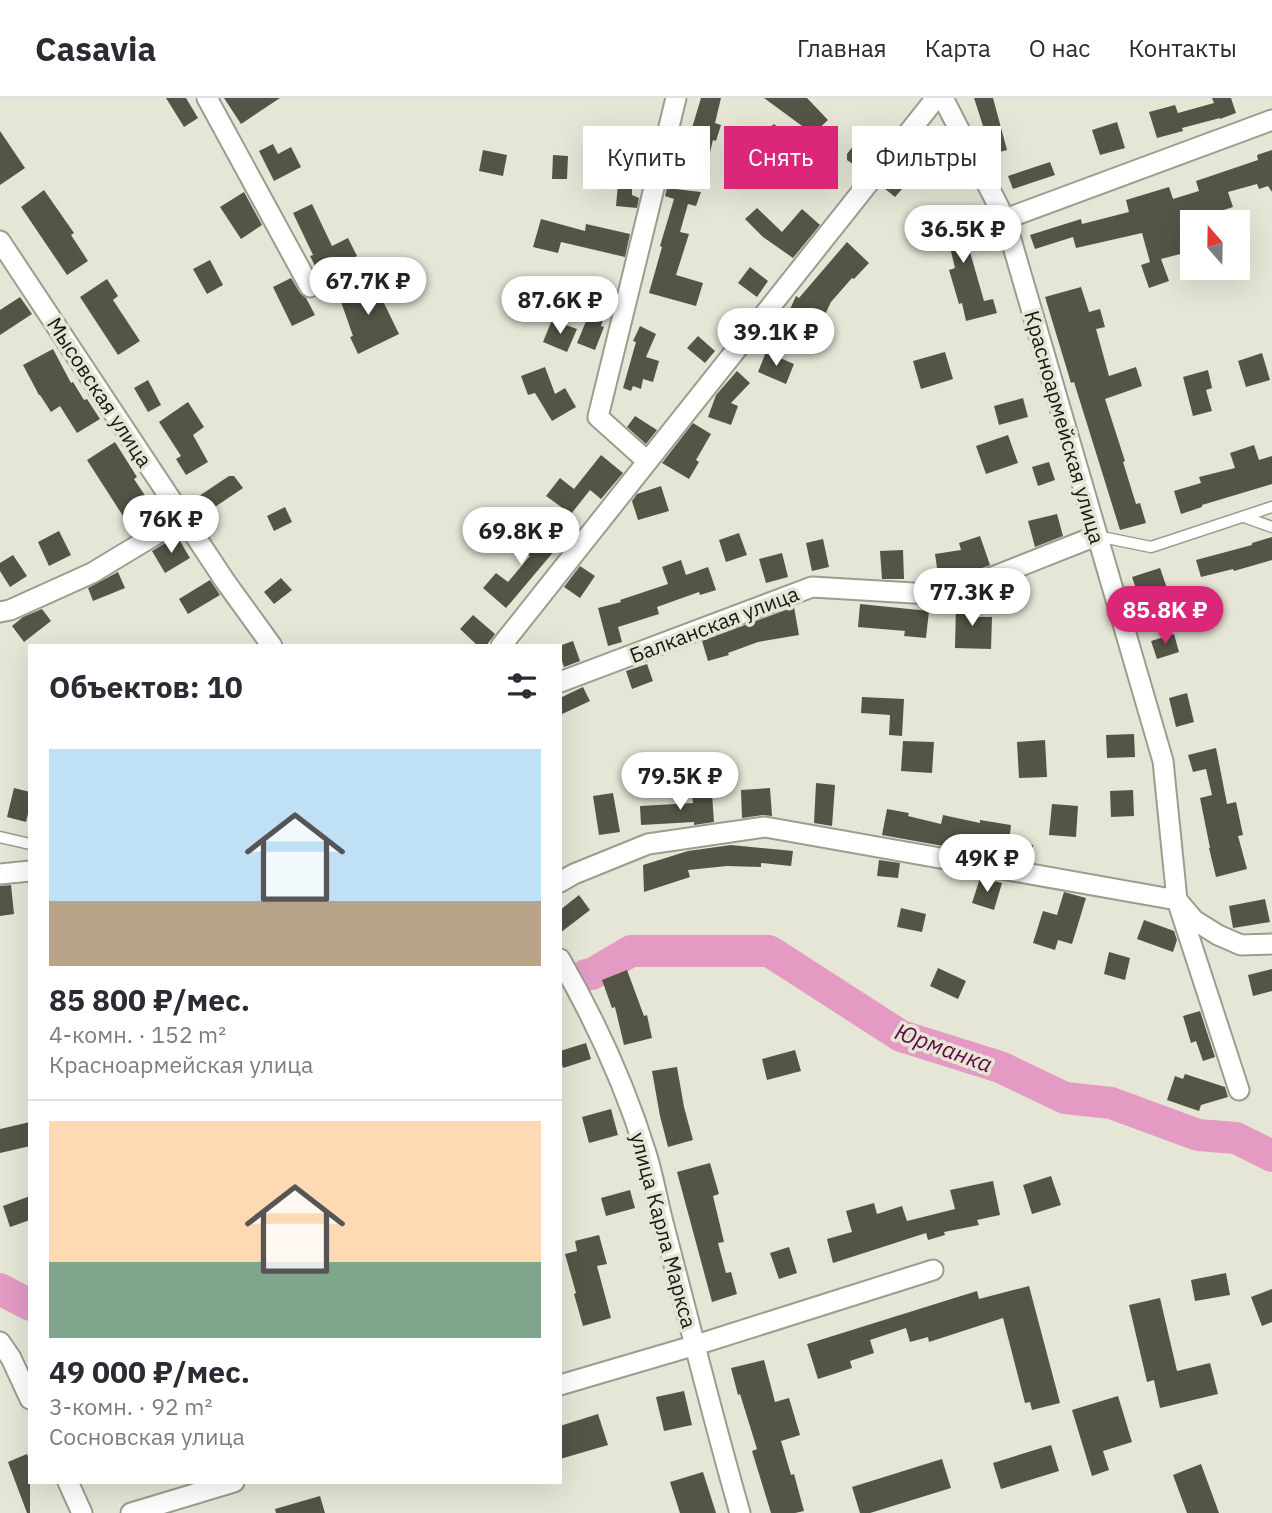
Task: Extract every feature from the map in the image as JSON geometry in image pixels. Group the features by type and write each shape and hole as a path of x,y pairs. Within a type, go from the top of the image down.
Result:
{"street":[{"path":"208,98 310,287"},
{"path":"647,461 598,417 676,98"},
{"path":"503,644 936,98"},
{"name":"Красноармейская улица","path":"943,98 1005,219 1163,761 1177,900 1239,1090"},
{"path":"1005,219 1272,120"},
{"name":"Мысовская улица","path":"0,241 225,581 271,644"},
{"path":"0,612 92,573 183,518"},
{"name":"Балканская улица","path":"562,681 812,587 947,595 1096,536"},
{"path":"562,881 648,844 765,827 1177,900 1194,920 1219,935 1241,945 1272,944"},
{"path":"0,874 28,871"},
{"name":"улица Карла Маркса","path":"562,962 604,1042 646,1153 713,1420 740,1513"},
{"path":"562,1384 933,1270"},
{"path":"0,1342 11,1358 28,1395"},
{"path":"69,1484 82,1513"},
{"path":"131,1513 227,1484"}],"lane":[{"path":"1096,536 1150,547 1272,507"},
{"path":"1243,516 1272,527"},
{"path":"0,837 28,844"}],"building":[{"path":"166,98 186,98 198,118 184,127"},
{"path":"224,98 280,98 241,124"},
{"path":"701,98 721,98 715,123 721,125 710,152 710,126 693,126"},
{"path":"764,98 807,98 828,120 822,126 802,126"},
{"path":"974,98 993,98 1001,126 983,126"},
{"path":"1212,98 1231,98 1236,113 1157,138 1149,112 1175,105 1178,113 1214,103"},
{"path":"1117,122 1125,148 1100,155 1092,130"},
{"path":"1001,128 1007,150 1001,152"},
{"path":"0,131 25,168 0,185"},
{"path":"273,144 278,154 291,147 301,167 274,181 259,151"},
{"path":"852,147 852,163 847,160 847,154"},
{"path":"483,150 507,155 503,176 479,171"},
{"path":"1272,150 1272,192 1268,186 1259,189 1257,184 1228,192 1233,207 1224,210 1180,210 1180,254 1161,259 1169,281 1149,288 1141,265 1150,262 1142,233 1076,248 1073,237 1035,249 1030,235 1081,219 1082,224 1129,212 1126,200 1169,187 1173,199 1199,191 1196,181 1258,160 1257,155"},
{"path":"553,155 568,156 567,179 552,179"},
{"path":"1050,162 1055,175 1013,189 1008,176"},
{"path":"618,189 632,189 632,195 639,198 637,208 616,206"},
{"path":"667,189 701,192 696,206 688,204 680,232 689,234 676,275 703,283 696,306 649,293 674,199 665,196"},
{"path":"885,189 902,189 895,197"},
{"path":"44,190 74,233 71,235 88,261 67,275 21,207"},
{"path":"244,192 262,225 241,239 220,207"},
{"path":"312,204 332,246 348,238 357,256 319,274 293,213"},
{"path":"757,208 782,232 802,209 820,225 793,258 763,237 745,219"},
{"path":"960,208 965,230 972,229 975,243 968,245 984,301 993,299 997,313 966,321 949,270 955,268 947,235 937,238 932,214"},
{"path":"541,219 585,231 586,224 630,234 625,257 561,242 558,253 533,247"},
{"path":"847,242 869,263 831,302 815,335 785,320 796,296 799,298"},
{"path":"210,260 223,285 207,294 193,269"},
{"path":"750,267 768,281 757,297 738,283"},
{"path":"291,278 315,315 292,326 273,287"},
{"path":"107,279 118,296 113,300 140,341 118,355 80,297"},
{"path":"383,281 387,293 380,295 399,334 358,354 350,337 353,336 339,296"},
{"path":"1081,287 1089,312 1100,309 1105,327 1096,329 1109,376 1136,367 1142,386 1105,399 1136,504 1140,503 1146,523 1120,530 1045,297"},
{"path":"599,290 611,294 601,326 604,327 595,350 577,343"},
{"path":"20,297 32,314 0,335 0,310"},
{"path":"552,320 577,329 567,352 543,342"},
{"path":"640,326 656,334 646,357 659,361 653,382 643,379 641,389 633,386 631,391 623,388 636,342 633,341"},
{"path":"698,336 715,351 705,363 687,348"},
{"path":"53,349 71,383 73,382 84,400 87,399 100,419 77,433 60,406 51,412 23,365"},
{"path":"766,352 794,364 786,384 758,372"},
{"path":"945,352 953,379 921,389 913,361"},
{"path":"1262,353 1270,380 1246,387 1238,361"},
{"path":"545,367 555,394 565,388 576,407 552,421 535,393 528,395 521,376"},
{"path":"1208,370 1212,388 1206,390 1212,411 1193,416 1183,377"},
{"path":"737,371 750,383 731,403 738,406 731,425 708,417 716,395"},
{"path":"148,380 161,405 148,412 134,388"},
{"path":"1023,398 1028,417 999,425 994,406"},
{"path":"188,402 204,427 193,435 208,462 186,475 176,459 181,456 159,422"},
{"path":"635,416 657,430 646,444 627,427"},
{"path":"693,423 711,434 689,479 662,463"},
{"path":"1008,435 1018,463 986,474 976,446"},
{"path":"115,442 137,477 134,479 160,518 139,530 136,527 132,530 87,460"},
{"path":"1254,445 1259,460 1272,456 1272,484 1181,514 1174,491 1201,483 1199,477 1235,468 1230,453"},
{"path":"601,455 623,473 601,499 590,490 571,514 546,496 560,478 574,489"},
{"path":"1049,462 1055,480 1038,486 1032,467"},
{"path":"229,476 234,476 243,488 209,511 199,496"},
{"path":"661,486 669,511 638,520 632,501 637,494"},
{"path":"285,507 292,522 274,531 267,516"},
{"path":"1057,514 1063,536 1035,547 1028,521"},
{"path":"526,525 555,550 506,608 483,588 496,573 508,582 530,556 512,541"},
{"path":"59,531 71,555 49,566 38,542"},
{"path":"739,533 747,555 726,562 719,540"},
{"path":"177,536 190,558 165,573 152,551"},
{"path":"980,536 990,565 939,582 935,554 961,550 959,543"},
{"path":"1272,537 1272,560 1201,577 1196,560"},
{"path":"823,539 829,567 812,571 806,543"},
{"path":"903,550 904,579 882,579 880,551"},
{"path":"782,553 788,577 766,583 759,559"},
{"path":"13,555 27,576 10,587 0,571 0,563"},
{"path":"681,560 686,575 708,567 716,590 700,595 699,592 657,607 659,614 618,627 622,642 608,646 598,608 668,584 662,567"},
{"path":"580,566 595,576 580,598 564,587"},
{"path":"1160,568 1168,591 1140,600 1132,577"},
{"path":"118,572 125,588 93,601 88,588"},
{"path":"281,578 292,590 274,604 264,592"},
{"path":"210,580 220,595 188,614 179,599"},
{"path":"974,600 973,617 992,617 991,649 955,648 956,604"},
{"path":"860,604 929,611 926,638 904,636 905,631 858,627"},
{"path":"794,607 799,635 758,642 708,661 702,641"},
{"path":"42,609 51,621 24,642 12,626 23,617"},
{"path":"473,615 495,634 488,644 476,644 460,629"},
{"path":"1174,634 1179,652 1157,659 1151,641"},
{"path":"573,641 580,661 564,667 562,645"},
{"path":"647,664 653,681 632,689 626,671"},
{"path":"583,687 590,701 562,714 562,697"},
{"path":"1187,693 1194,722 1176,727 1169,698"},
{"path":"862,697 904,699 902,736 889,735 890,715 861,713"},
{"path":"1134,734 1135,757 1107,758 1106,735"},
{"path":"1045,740 1047,777 1019,778 1017,742"},
{"path":"903,741 934,742 932,773 901,771"},
{"path":"1216,748 1227,804 1236,802 1243,835 1238,836 1247,869 1216,877 1200,798 1212,795 1206,769 1193,772 1188,755"},
{"path":"816,783 835,785 832,826 814,823"},
{"path":"14,788 28,792 26,822 7,817"},
{"path":"770,788 772,816 742,818 741,790"},
{"path":"1133,790 1134,816 1111,817 1110,791"},
{"path":"613,793 620,832 599,835 593,796"},
{"path":"712,794 714,822 694,825 694,822 641,825 640,806 693,803 692,795"},
{"path":"1052,804 1078,806 1076,837 1049,835"},
{"path":"887,809 941,824 943,815 980,823 980,820 1011,825 1009,842 1033,845 1032,862 882,835"},
{"path":"731,845 793,851 791,866 761,863 761,867 727,866 688,870 690,877 644,892 643,865 688,851"},
{"path":"879,860 900,863 898,878 877,876"},
{"path":"980,878 1002,883 994,910 972,903"},
{"path":"11,885 14,914 0,916 0,886"},
{"path":"1064,892 1086,898 1072,944 1058,940 1055,950 1033,943 1043,911 1057,915"},
{"path":"579,895 590,910 562,931 562,908"},
{"path":"1265,899 1270,922 1233,928 1229,906"},
{"path":"901,908 926,914 922,932 897,927"},
{"path":"1144,920 1174,931 1177,940 1173,952 1137,939"},
{"path":"1109,952 1130,958 1125,980 1104,974"},
{"path":"938,968 966,981 958,999 930,986"},
{"path":"1272,969 1272,991 1253,996 1248,975"},
{"path":"627,970 644,1016 647,1015 652,1038 624,1045 615,1007 612,1008 602,980"},
{"path":"1200,1011 1215,1057 1203,1061 1196,1041 1191,1043 1183,1016"},
{"path":"586,1043 591,1059 563,1068 562,1050"},
{"path":"795,1050 801,1071 767,1080 762,1059"},
{"path":"677,1067 693,1140 668,1147 652,1071"},
{"path":"1185,1074 1225,1087 1228,1097 1201,1105 1199,1111 1167,1100 1175,1076 1183,1079"},
{"path":"611,1109 618,1135 589,1143 582,1117"},
{"path":"28,1122 28,1146 0,1153 0,1129"},
{"path":"710,1163 719,1194 713,1196 724,1242 718,1243 726,1273 731,1272 737,1294 712,1302 677,1172"},
{"path":"1051,1176 1061,1205 1032,1214 1023,1185"},
{"path":"993,1181 1000,1215 977,1220 979,1225 944,1232 945,1235 928,1240 926,1233 833,1263 827,1239 852,1232 846,1211 874,1203 877,1214 902,1206 907,1221 955,1209 950,1190"},
{"path":"630,1190 635,1208 606,1216 601,1198"},
{"path":"28,1197 28,1221 10,1227 3,1206"},
{"path":"599,1235 607,1264 597,1266 611,1318 583,1326 565,1254 577,1251 575,1241"},
{"path":"789,1247 797,1273 779,1279 770,1253"},
{"path":"1226,1273 1230,1295 1195,1301 1191,1280"},
{"path":"1029,1286 1060,1403 1032,1410 1030,1402 1025,1403 1003,1318 929,1342 928,1337 910,1342 906,1328 870,1340 874,1353 850,1361 852,1368 818,1379 807,1344 977,1291 979,1299"},
{"path":"1272,1289 1272,1322 1262,1326 1251,1297"},
{"path":"1160,1298 1177,1371 1210,1363 1218,1394 1160,1408 1154,1380 1147,1382 1129,1305"},
{"path":"764,1360 775,1402 789,1398 800,1435 781,1441 804,1511 771,1513 752,1451 757,1449 731,1368"},
{"path":"684,1391 692,1425 664,1431 656,1397"},
{"path":"1118,1396 1132,1442 1103,1451 1109,1470 1092,1476 1072,1410"},
{"path":"598,1414 608,1445 562,1458 562,1425"},
{"path":"1051,1445 1059,1471 1001,1489 993,1463"},
{"path":"27,1454 30,1513 27,1513 8,1462"},
{"path":"942,1459 951,1488 870,1513 860,1513 852,1487"},
{"path":"1201,1464 1219,1513 1187,1513 1173,1475"},
{"path":"703,1472 716,1513 680,1513 670,1482"},
{"path":"320,1496 325,1513 276,1513 275,1509"}],"waterway":[{"name":"Юрманка","path":"586,975 631,951 769,951 901,1036 1000,1067 1065,1098 1111,1103 1198,1135 1236,1138 1272,1156"},
{"name":"Юрманка","path":"0,1289 28,1304"}]}
